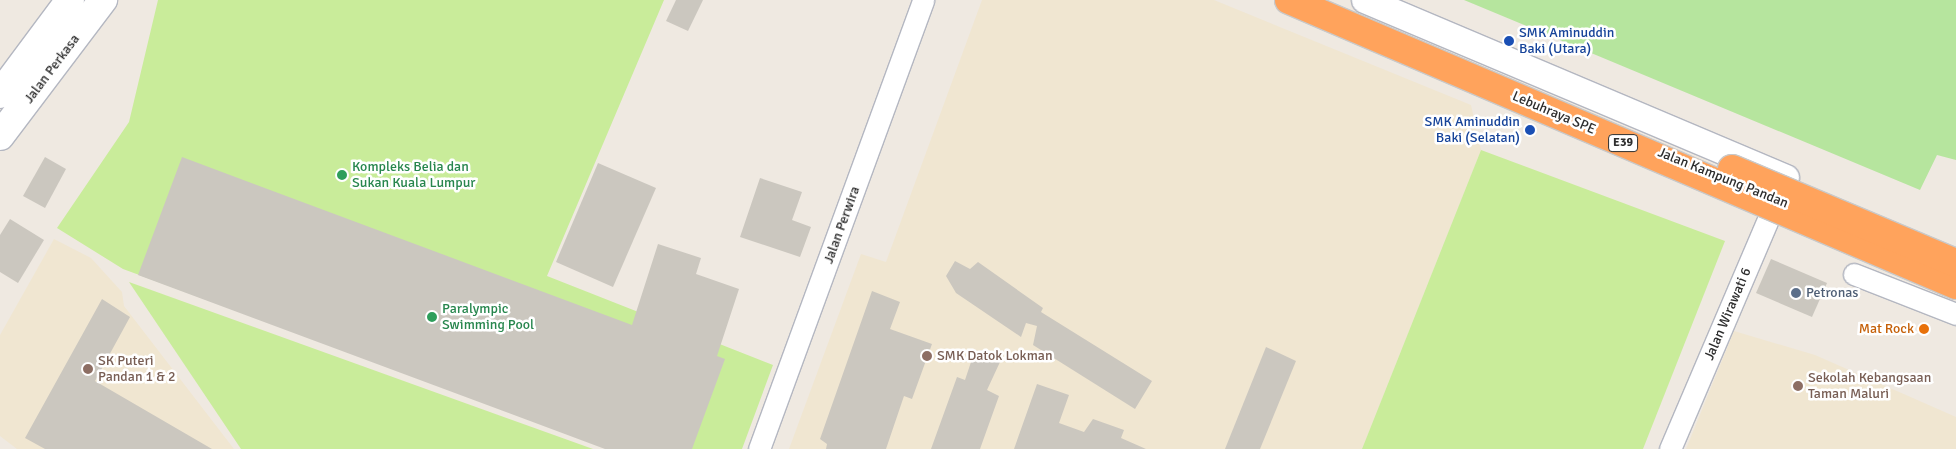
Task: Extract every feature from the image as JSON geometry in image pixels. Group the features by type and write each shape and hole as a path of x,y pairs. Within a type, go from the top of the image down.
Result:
{"highway":[{"name":"Lebuhraya SPE","path":"1290,0 1956,285"},
{"name":"Lebuhraya SPE","path":"1327,0 1956,263"}],"main road":[{"name":"Jalan Perkasa","path":"0,94 70,0"},
{"name":"Jalan Perkasa","path":"0,136 103,0"},
{"path":"81,30 116,0"}],"street":[{"name":"Jalan Perwira","path":"759,449 924,0"},
{"name":"Jalan Kampung Pandan","path":"1296,0 1956,258"},
{"name":"Jalan Kampung Pandan","path":"1365,0 1781,189 1956,277"},
{"name":"Jalan Wirawati 6","path":"1670,449 1781,189"},
{"path":"1854,274 1956,314"}],"shaded area":[{"path":"982,0 1214,0 1471,105 1481,150 1362,449 789,449 861,254 886,262"},
{"name":"SK Puteri Pandan 1 & 2","path":"54,239 91,258 122,292 124,306 234,449 17,449 0,436 0,335"},
{"name":"Sekolah Kebangsaan Taman Maluri","path":"1734,331 1815,355 1956,417 1956,449 1686,449"}],"green space":[{"name":"Kompleks Belia dan Sukan Kuala Lumpur","path":"158,0 664,0 547,276 773,365 742,449 611,449 123,269 57,228 129,122"},
{"path":"1464,0 1956,0 1956,160 1937,155 1920,190"},
{"path":"1481,150 1725,241 1643,449 1362,449"},
{"path":"129,282 593,449 241,449"}],"building":[{"path":"676,0 703,0 688,31 666,21"},
{"path":"45,157 66,169 45,208 23,196"},
{"name":"Paralympic Swimming Pool","path":"182,157 632,325 658,244 701,258 696,274 739,289 717,356 725,359 692,449 605,449 138,275"},
{"path":"598,163 656,188 613,287 556,262"},
{"path":"760,178 802,192 792,220 811,227 800,257 740,237"},
{"path":"10,219 44,240 18,283 0,272 0,235"},
{"path":"1771,259 1827,283 1812,317 1756,293"},
{"path":"955,261 970,269 978,262 1043,308 1041,312 1152,381 1135,409 1033,345 1037,326 1026,323 1021,337 956,293 946,276"},
{"path":"872,291 900,302 890,329 932,344 912,399 904,396 886,449 826,449 827,444 820,439"},
{"path":"102,299 130,317 95,381 212,449 45,449 25,438"},
{"path":"1266,347 1296,361 1260,449 1225,449"},
{"path":"974,353 1000,362 987,390 999,396 980,449 931,449 957,377 965,380"},
{"path":"1037,384 1069,395 1059,423 1084,432 1093,419 1124,430 1121,438 1146,449 1014,449"}],"place":[{"name":"SMK Aminuddin Baki (Utara)","path":"1509,41"},
{"name":"SMK Aminuddin Baki (Selatan)","path":"1530,130"},
{"name":"Kompleks Belia dan Sukan Kuala Lumpur","path":"342,175"},
{"name":"Petronas","path":"1796,293"},
{"name":"Paralympic Swimming Pool","path":"432,317"},
{"name":"Mat Rock","path":"1924,329"},
{"name":"SMK Datok Lokman","path":"927,356"},
{"name":"SK Puteri Pandan 1 & 2","path":"88,369"},
{"name":"Sekolah Kebangsaan Taman Maluri","path":"1798,386"}]}
